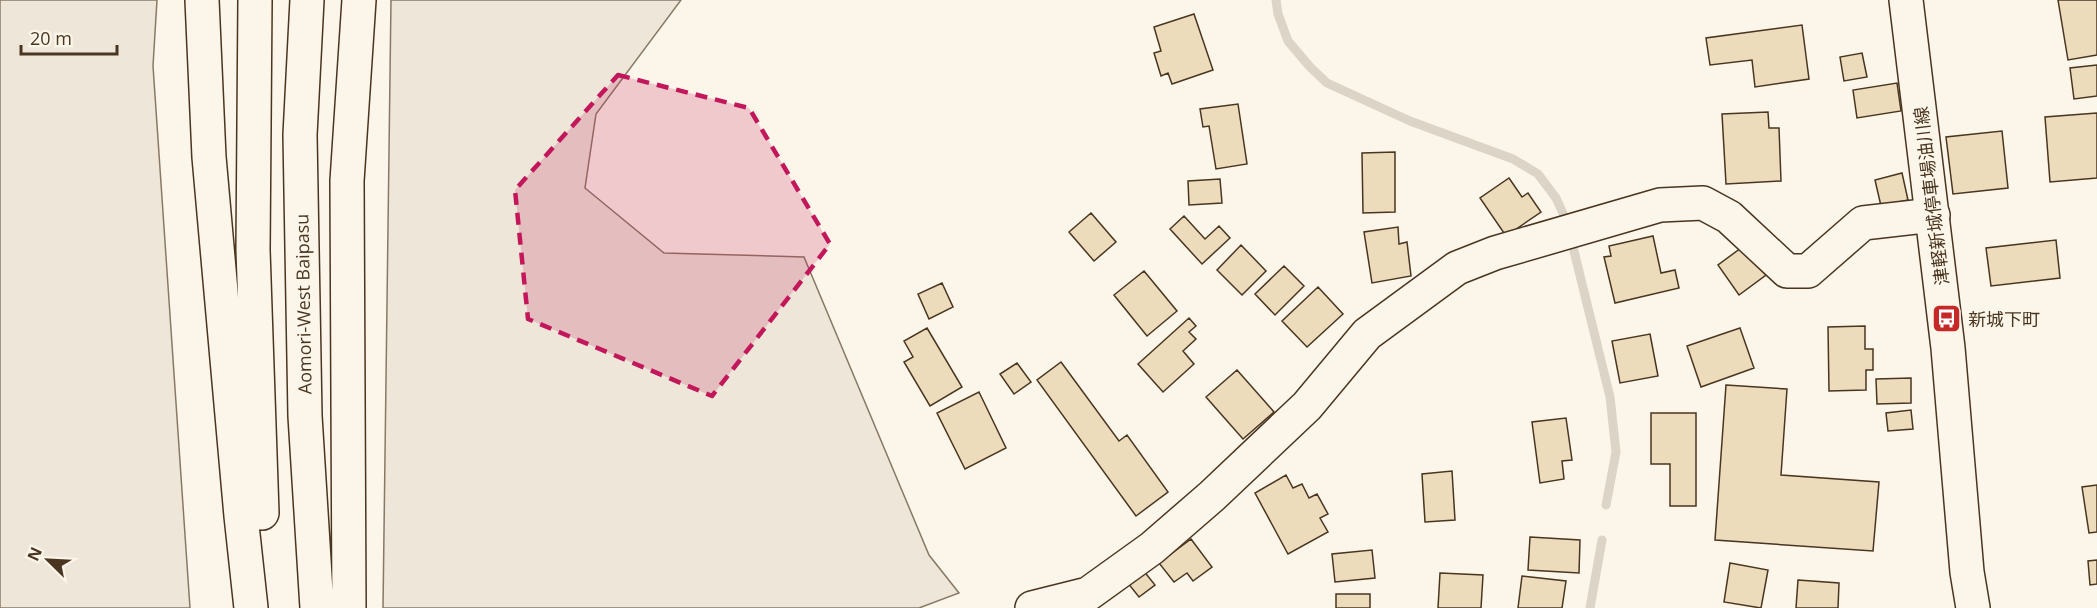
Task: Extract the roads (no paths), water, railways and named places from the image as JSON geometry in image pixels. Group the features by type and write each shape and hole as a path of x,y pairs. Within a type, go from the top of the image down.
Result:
{"main road":[{"path":"202,0 209,157 251,608"},
{"path":"255,0 253,250 265,608"},
{"name":"Aomori-West Baipasu","path":"307,0 300,135 304,381 317,608"},
{"path":"349,608 347,182 360,0"},
{"name":"津軽新城停車場油川線","path":"1906,0 1934,215 1967,572 1973,608"},
{"path":"1032,608 1088,594 1152,548 1212,496 1307,406 1367,334 1457,268 1495,254 1659,205 1703,203 1729,217 1787,271 1808,271 1863,223 1934,215"}],"waterway":[{"path":"1276,0 1278,14 1288,41 1327,83 1410,121 1513,159 1538,174 1556,198 1566,220"},
{"path":"1573,247 1610,397 1616,452 1606,505"},
{"path":"1590,608 1602,540"}],"place":[{"name":"新城下町","path":"1947,319"}]}
